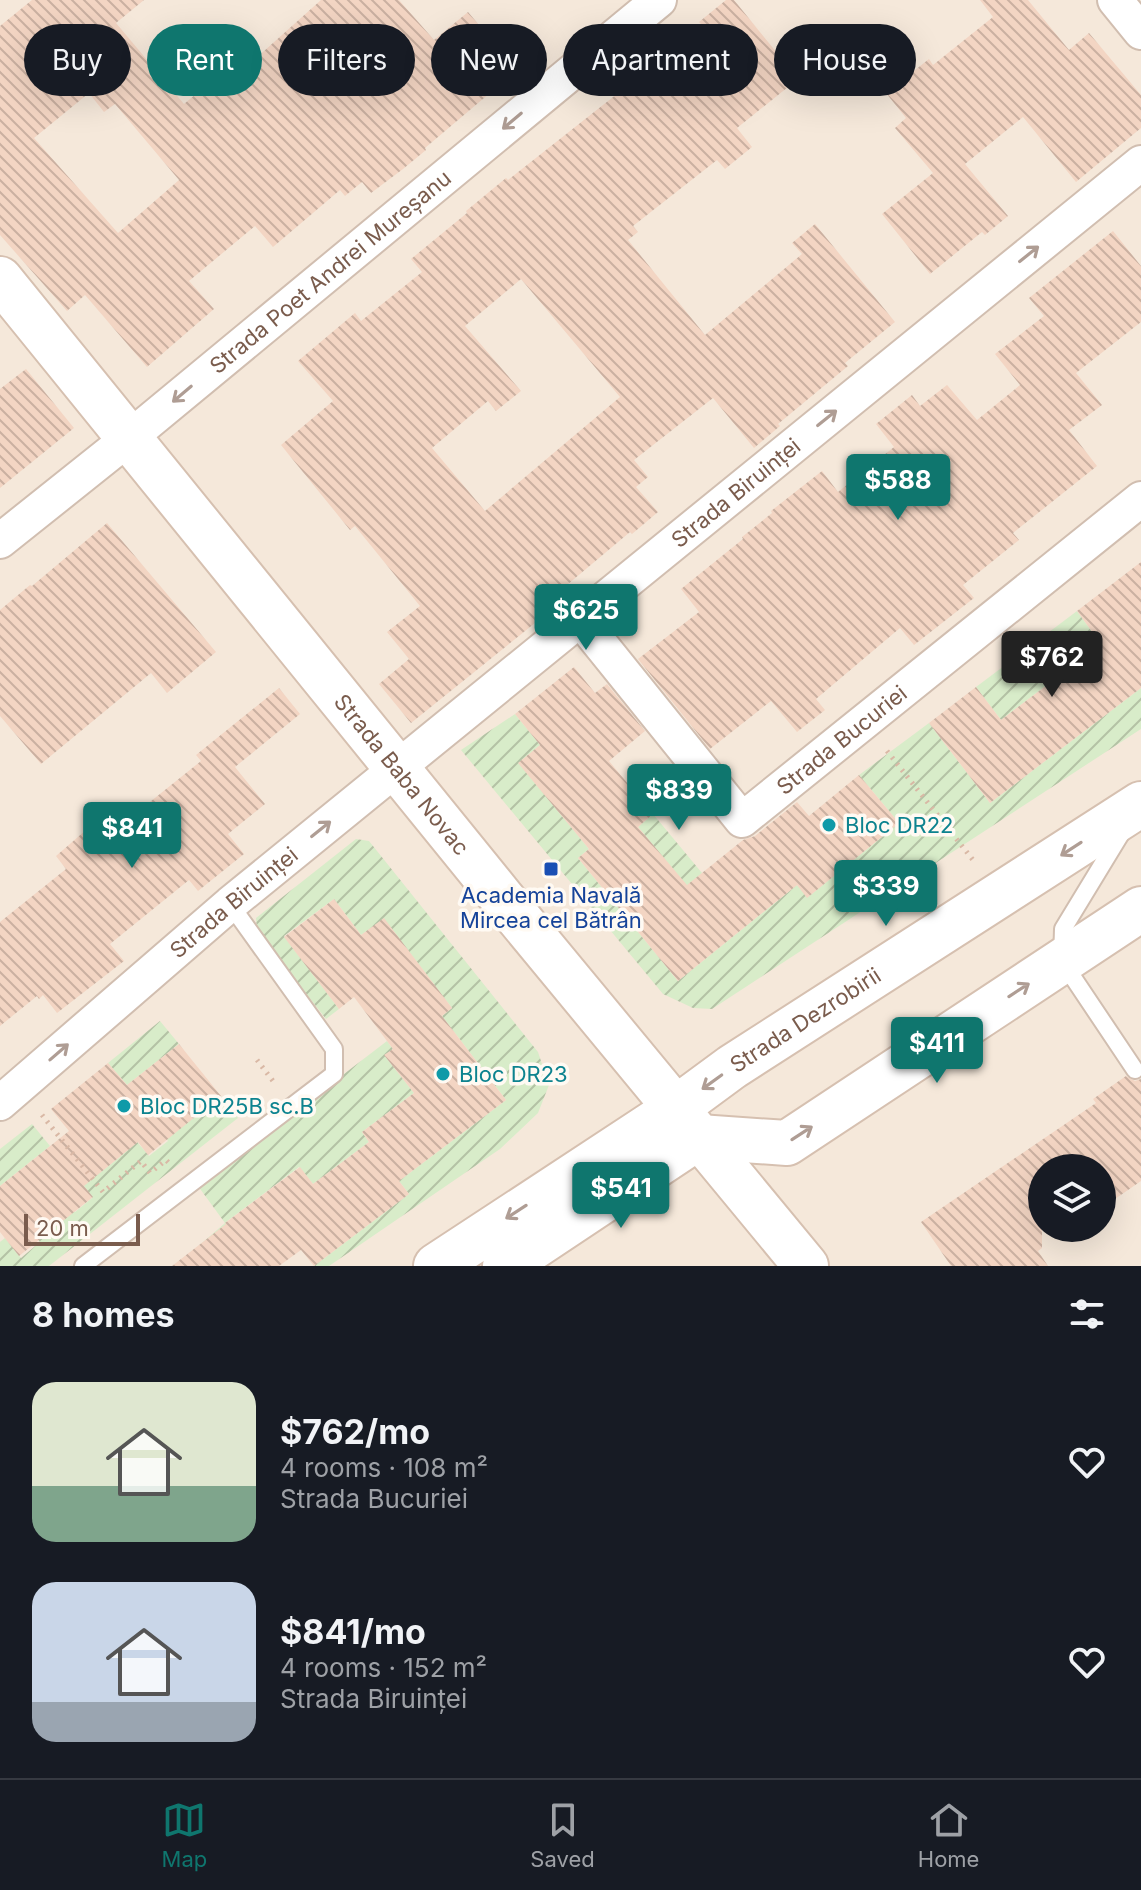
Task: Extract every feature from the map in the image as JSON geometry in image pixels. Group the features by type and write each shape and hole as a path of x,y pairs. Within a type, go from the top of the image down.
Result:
{"main road":[{"name":"Strada Baba Novac","path":"0,279 396,768 806,1266"},
{"name":"Strada Dezrobirii","path":"687,1123 732,1067 1139,805"},
{"path":"436,1266 687,1123 787,1143 1141,909"},
{"path":"505,1266 687,1123"}],"street":[{"name":"Strada Poet Andrei Mureșanu","path":"0,541 659,0"},
{"path":"1115,0 1141,32"},
{"name":"Strada Biruinței","path":"10,1094 230,904 1141,163"},
{"name":"Strada Bucuriei","path":"580,619 742,820 1141,499"}],"lane":[{"path":"1135,1070 1062,961 1063,929 1139,805"},
{"path":"83,1266 334,1074 334,1049 230,904"}],"path":[{"path":"864,722 973,860"},
{"path":"10,1094 103,1192 141,1161 150,1173 166,1160 189,1185"}],"shaded area":[{"path":"0,0 1141,0 1141,1266 0,1266"}],"green space":[{"path":"1077,611 1101,644 1001,720 976,687"},
{"path":"1141,688 1141,729 712,1009 693,1008 663,994 461,750 515,714 540,745 519,763 589,849 578,858 678,981 797,885 808,897 899,823 859,775 929,723 990,803"},
{"path":"653,814 702,873 687,886 638,827"},
{"path":"356,839 369,841 538,1052 549,1085 538,1113 500,1149 329,1266 314,1266 409,1194 399,1181 506,1100 442,1016 452,1008 384,919 361,935 334,899 284,936 339,1009 326,1019 257,931 256,918"},
{"path":"160,1021 179,1044 127,1085 108,1063"},
{"path":"387,1041 393,1049 385,1056 414,1093 362,1132 369,1142 313,1184 299,1167 226,1222 258,1266 195,1249 225,1223 198,1186"},
{"path":"221,1096 238,1118 49,1266 0,1266 0,1242 5,1238 21,1258 40,1242 33,1233 69,1204 75,1212 92,1198 70,1170 102,1171 120,1157 116,1150 133,1137 149,1156 168,1141 161,1132"},
{"path":"32,1124 50,1146 0,1186 0,1149"}],"building":[{"path":"32,0 144,0 117,24 24,24 24,96 85,96 34,138 118,233 179,180 115,104 104,112 91,96 131,96 131,41 147,60 147,96 177,96 184,104 194,96 262,96 262,53 278,38 278,96 415,96 415,24 294,24 321,0 399,0 431,37 431,96 486,96 426,150 371,193 362,182 345,196 340,190 273,247 255,226 189,281 214,309 147,367 85,295 67,311 0,235 0,26"},
{"path":"726,0 734,0 753,24 699,22"},
{"path":"980,0 1028,0 1069,50 1089,33 1141,95 1141,128 1076,182 1023,117 965,164 1008,216 985,235 982,232 930,274 882,214 933,173 895,128 906,118 888,96 916,96 916,69 929,59 933,65 993,17"},
{"path":"468,12 478,24 453,24"},
{"path":"758,30 774,49 774,96 777,96 737,128 752,147 725,169 717,160 633,226 638,232 628,240 705,335 802,254 792,243 815,224 895,322 845,363 848,366 754,448 713,398 634,460 648,477 636,487 658,512 555,595 561,602 411,723 379,684 409,659 387,632 420,606 355,526 350,530 281,445 333,401 298,361 355,313 361,321 422,272 411,259 506,178 508,180 614,96 758,96","holes":["521,279 620,397 485,511 432,448 488,401 496,411 521,391 465,326"]},
{"path":"1113,231 1141,266 1141,322 1076,373 1102,405 1069,430 1097,466 1013,533 1019,540 963,585 974,598 914,645 900,628 816,699 825,710 797,732 771,701 710,749 638,659 699,612 681,589 822,471 838,492 894,447 876,424 912,395 920,406 947,385 977,420 1020,385 995,354 1044,316 1029,298"},
{"path":"26,369 74,428 0,488 0,389"},
{"path":"107,523 216,652 167,693 151,673 41,764 0,716 0,610"},
{"path":"1141,562 1141,688 990,803 929,723 976,687 1001,720 1101,644 1077,611"},
{"name":"Bloc DR22","path":"574,667 595,693 607,684 645,731 609,761 653,814 638,827 687,885 797,802 809,816 859,775 899,823 807,898 797,885 678,981 578,858 589,849 518,763 540,745 515,714"},
{"path":"279,688 300,714 235,767 265,804 228,834 244,854 198,891 189,880 110,944 124,961 57,1013 43,995 39,999 37,996 0,1026 0,922 66,869 56,856 86,830 114,808 125,822 201,761 196,755"},
{"name":"Bloc DR23","path":"334,899 361,935 384,918 452,1008 442,1016 506,1100 399,1181 409,1194 314,1266 301,1250 279,1266 172,1266 300,1167 313,1184 369,1142 362,1132 414,1093 384,1055 393,1049 354,997 339,1009 284,937"},
{"path":"179,1044 221,1096 148,1155 138,1142 84,1186 93,1197 19,1256 0,1232 0,1186 69,1131 51,1109 108,1063 127,1085"},
{"path":"1126,1076 1135,1081 1141,1079 1141,1181 1116,1198 1116,1154 1028,1154 1028,1242 1042,1242 1042,1248 1038,1251 1048,1266 951,1266 921,1222 1096,1103 1093,1099"}],"place":[{"name":"Bloc DR22","path":"829,825"},
{"name":"Academia Navală Mircea cel Bătrân","path":"551,869"},
{"name":"Bloc DR23","path":"443,1074"},
{"name":"Bloc DR25B sc.B","path":"124,1106"}]}
